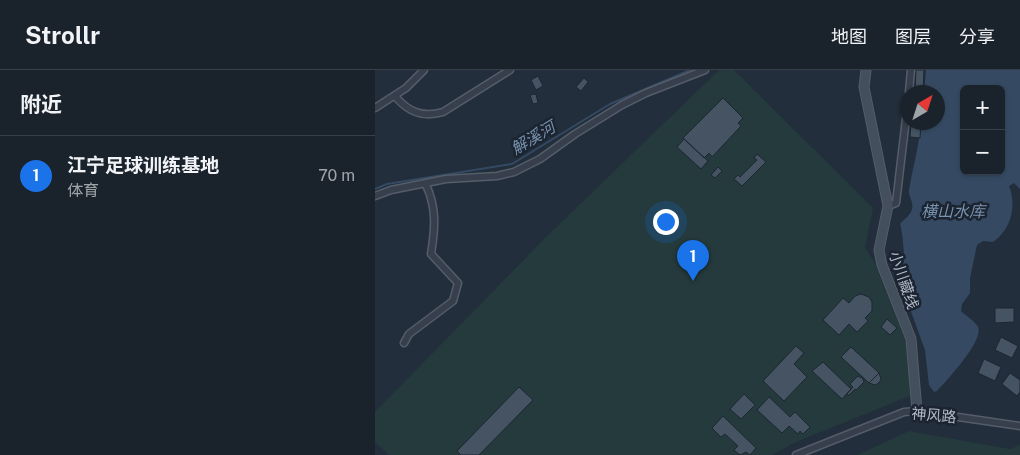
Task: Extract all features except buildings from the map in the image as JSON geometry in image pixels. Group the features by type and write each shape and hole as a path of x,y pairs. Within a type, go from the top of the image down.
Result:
{"street":[{"path":"375,108 407,88 424,70"},
{"path":"395,96 403,105 417,113 431,115 443,112 510,70"},
{"path":"375,196 391,190 446,180 497,176 514,172 540,159 575,134 622,105 646,93 705,70"},
{"name":"小川藏线","path":"866,70 865,87 888,206 879,250 882,265 911,338 917,411"},
{"path":"910,85 911,70"},
{"path":"888,206 896,203 905,130"},
{"path":"404,343 409,334 453,301 458,283 431,254 435,216 433,199 426,185"},
{"name":"神风路","path":"796,455 904,412 917,411 1020,426"}],"green space":[{"path":"719,70 734,70 873,208 865,248 874,261 907,345 910,396 796,442 772,455 389,455 375,442 375,412 547,236"},
{"path":"909,431 1010,449 1020,445 1020,455 857,455"}],"water":[{"name":"横山水库","path":"926,70 1020,70 1020,189 1014,183 1009,186 1012,209 1011,217 1004,231 993,242 983,241 977,245 970,278 970,293 962,304 961,311 978,327 975,342 956,370 934,392 929,385 925,350 897,273 904,262 900,224 912,209 909,190 920,130 945,130 945,85 925,85"}],"waterway":[{"name":"解溪河","path":"375,189 387,184 512,164 610,104 690,70"}],"place":[{"name":"江宁足球训练基地","path":"693,281"}]}
